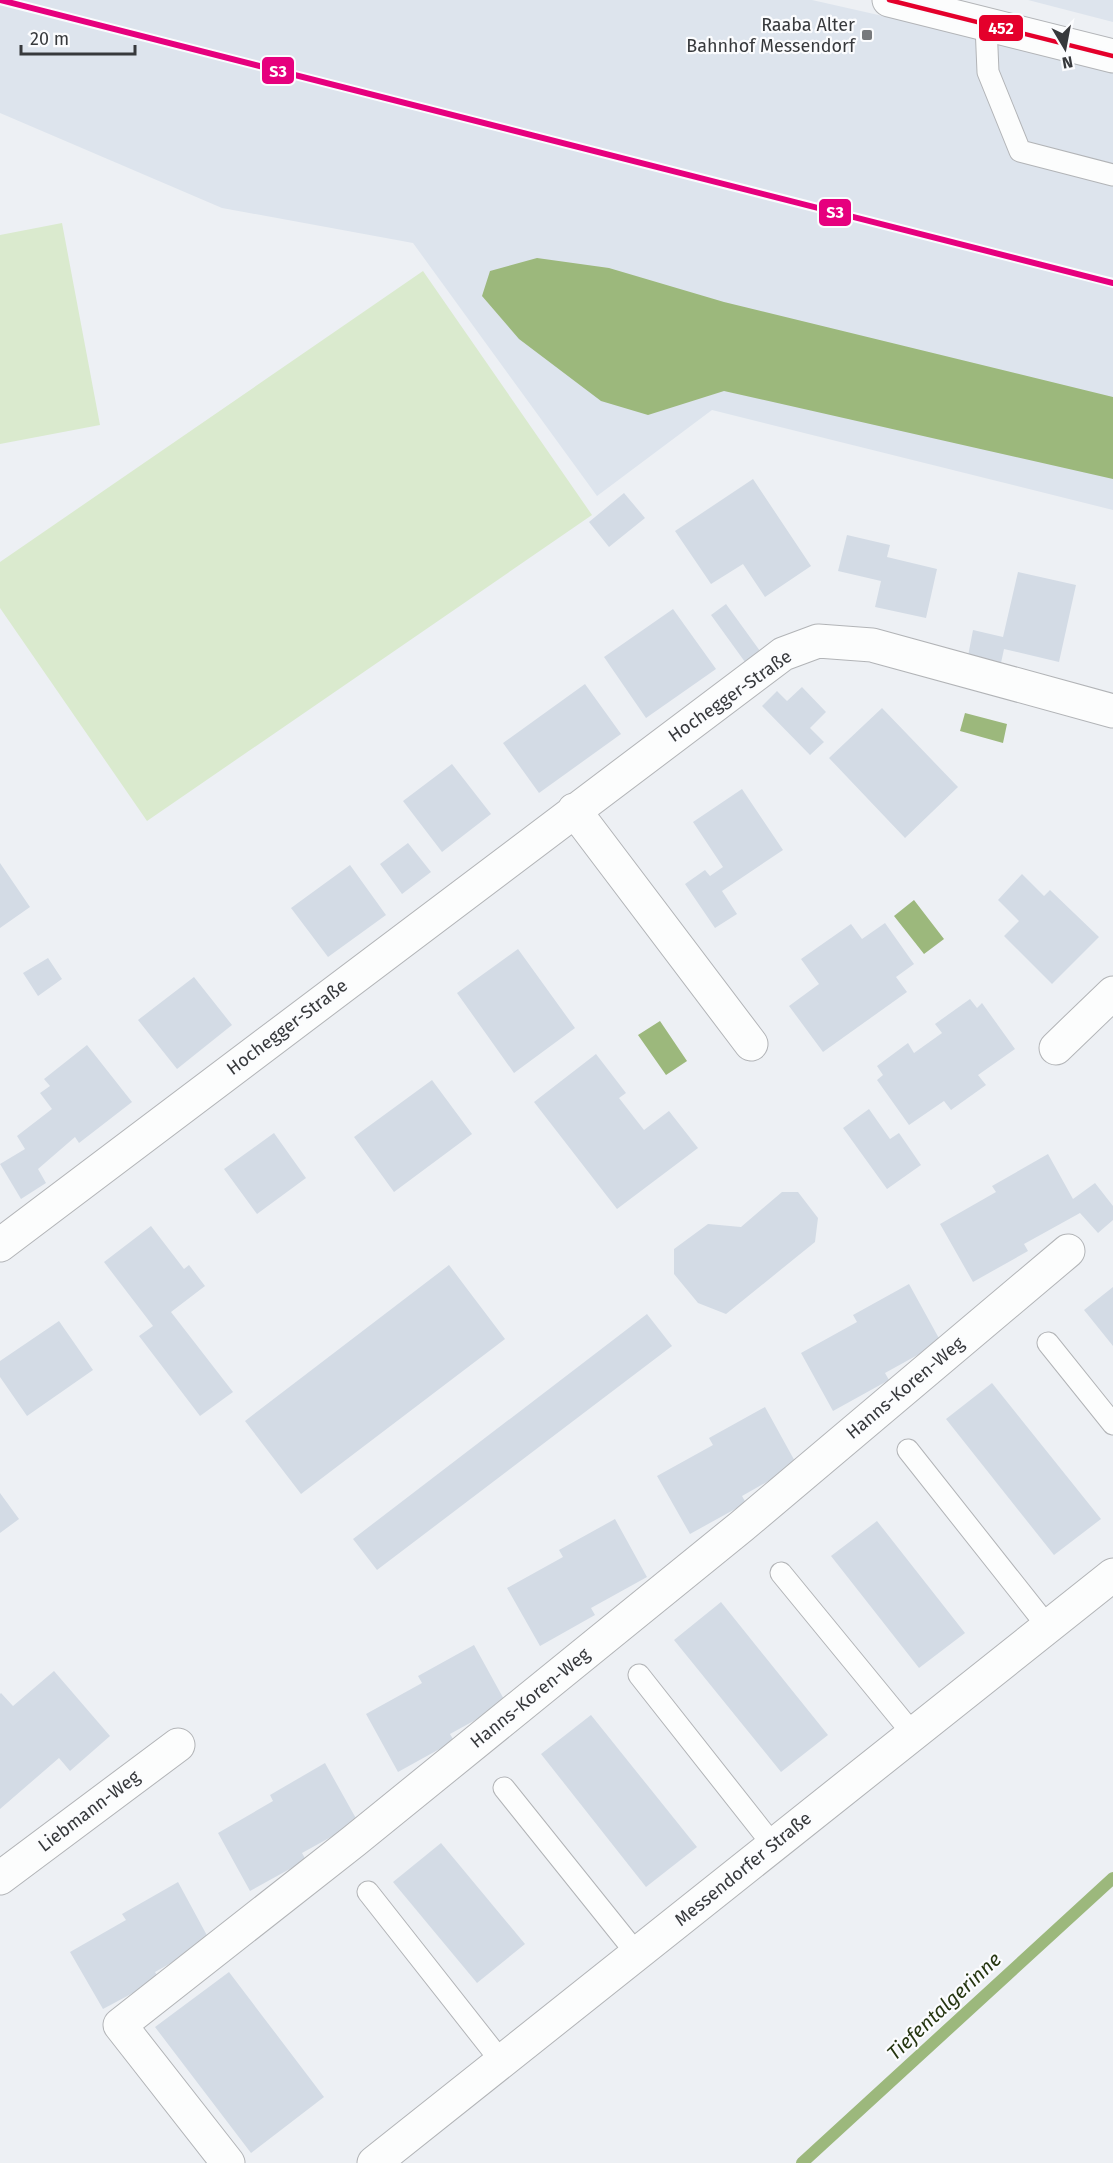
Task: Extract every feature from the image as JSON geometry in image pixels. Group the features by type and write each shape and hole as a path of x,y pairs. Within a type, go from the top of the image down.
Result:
{"street":[{"path":"889,0 1113,56"},
{"name":"Hochegger-Straße","path":"0,1245 783,654 818,641 872,645 1113,711"},
{"path":"574,810 751,1044"},
{"path":"1056,1048 1113,993"},
{"name":"Hanns-Koren-Weg","path":"228,2163 120,2025 354,1841 733,1534 1068,1251"},
{"name":"Messendorfer Straße","path":"374,2163 1113,1575"},
{"name":"Liebmann-Weg","path":"0,1878 178,1745"}],"lane":[{"path":"986,25 988,72 1020,151 1113,175"},
{"path":"1048,1343 1113,1424"},
{"path":"908,1450 1048,1627"},
{"path":"781,1573 913,1734"},
{"path":"639,1675 773,1845"},
{"path":"504,1788 637,1954"},
{"path":"368,1892 501,2061"}],"shaded area":[{"path":"0,0 812,0 1113,68 1113,510 712,410 597,496 413,243 222,208 0,113"},
{"path":"1028,0 1113,0 1113,22"},
{"path":"62,223 100,425 0,444 0,235"},
{"path":"537,258 609,268 724,302 1113,397 1113,479 724,391 648,415 601,401 519,339 482,296 490,271"},
{"path":"423,271 592,515 147,821 0,608 0,562"},
{"path":"965,713 1007,724 1003,743 960,731"},
{"path":"914,900 944,939 924,954 894,916"},
{"path":"660,1021 687,1061 666,1075 638,1035"}],"building":[{"path":"753,479 811,566 765,597 743,564 711,584 675,531"},
{"path":"624,493 645,518 609,547 589,522"},
{"path":"847,535 890,545 887,557 937,569 926,618 875,607 881,581 838,571"},
{"path":"1018,572 1076,585 1059,662 1004,649 1001,663 968,656 973,630 1003,637"},
{"path":"726,604 760,651 745,662 711,615"},
{"path":"673,609 716,669 646,718 604,657"},
{"path":"585,684 621,734 539,793 503,743"},
{"path":"802,687 826,712 810,728 824,742 810,755 762,706 777,691 787,701"},
{"path":"882,708 958,787 905,838 829,758"},
{"path":"452,764 491,814 442,852 403,801"},
{"path":"742,789 783,850 722,891 737,914 715,928 685,884 705,870 710,876 723,867 693,822"},
{"path":"408,843 431,872 402,894 380,864"},
{"path":"0,863 30,907 0,928"},
{"path":"350,865 386,915 328,957 291,908"},
{"path":"1022,874 1044,896 1050,890 1099,937 1052,984 1004,936 1019,921 998,900"},
{"path":"885,923 914,964 896,977 907,992 823,1052 789,1006 819,984 801,959 851,924 862,939"},
{"path":"518,949 575,1028 514,1073 457,993"},
{"path":"48,958 62,979 38,996 23,973"},
{"path":"194,977 232,1025 177,1069 138,1020"},
{"path":"970,999 977,1008 982,1003 1015,1049 978,1075 986,1085 951,1110 944,1101 909,1125 877,1080 883,1075 877,1066 908,1043 914,1053 942,1033 935,1024"},
{"path":"87,1045 132,1102 79,1143 75,1137 38,1169 46,1183 21,1199 0,1164 25,1149 17,1136 52,1109 40,1093 50,1086 44,1079"},
{"path":"596,1054 626,1093 619,1098 644,1130 669,1111 698,1148 617,1209 534,1102"},
{"path":"432,1080 472,1134 394,1192 354,1137"},
{"path":"869,1109 890,1139 899,1133 921,1165 887,1189 843,1128"},
{"path":"274,1133 306,1178 257,1214 224,1169"},
{"path":"1048,1154 1073,1199 1095,1183 1113,1206 1113,1220 1098,1233 1080,1213 1024,1244 1028,1251 973,1282 940,1224 996,1192 992,1186"},
{"path":"782,1192 798,1192 818,1218 815,1242 726,1314 698,1303 674,1274 674,1249 708,1224 741,1227"},
{"path":"151,1226 184,1269 189,1265 205,1286 171,1312 233,1392 200,1416 139,1336 153,1326 104,1262"},
{"path":"449,1265 505,1339 301,1494 245,1421"},
{"path":"909,1284 941,1342 885,1373 889,1380 833,1411 801,1353 857,1322 853,1315"},
{"path":"1113,1287 1113,1346 1084,1310"},
{"path":"647,1314 672,1346 377,1570 353,1539"},
{"path":"59,1321 93,1370 27,1416 0,1377 0,1361"},
{"path":"992,1383 1101,1519 1054,1555 946,1419"},
{"path":"765,1407 797,1465 742,1496 746,1503 690,1534 657,1476 713,1445 709,1438"},
{"path":"0,1493 19,1519 0,1533"},
{"path":"615,1519 647,1577 591,1608 595,1615 540,1646 507,1588 563,1557 559,1550"},
{"path":"877,1521 965,1633 919,1668 831,1556"},
{"path":"721,1602 828,1735 781,1772 674,1640"},
{"path":"474,1645 506,1703 450,1734 454,1741 398,1772 366,1714 422,1683 418,1676"},
{"path":"54,1671 110,1736 70,1771 59,1758 0,1809 0,1694 13,1706"},
{"path":"591,1715 697,1847 646,1887 541,1754"},
{"path":"325,1763 358,1822 302,1853 306,1860 250,1891 218,1833 273,1801 270,1795"},
{"path":"441,1843 525,1944 477,1983 393,1882"},
{"path":"178,1882 210,1941 155,1972 159,1979 103,2009 70,1952 126,1920 122,1914"},
{"path":"229,1972 324,2097 251,2153 155,2027"}],"waterway":[{"name":"Tiefentalgerinne","path":"802,2163 1113,1878"}],"transit line":[{"name":"S3","path":"0,0 1113,283"},
{"name":"452","path":"889,0 1113,56"}],"place":[{"name":"Raaba Alter Bahnhof Messendorf","path":"867,35"}]}
